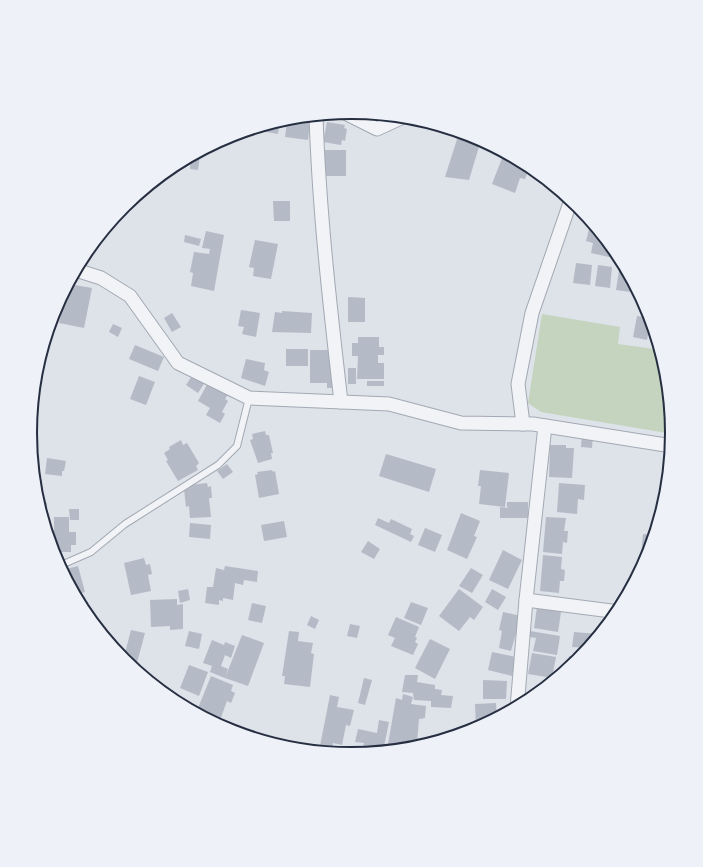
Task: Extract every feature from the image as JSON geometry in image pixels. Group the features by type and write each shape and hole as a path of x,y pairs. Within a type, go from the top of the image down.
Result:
{"street":[{"path":"358,119 377,129 392,122"},
{"path":"316,121 320,201 341,402"},
{"path":"523,424 518,384 532,313 569,206"},
{"path":"82,272 101,278 130,296 178,363 249,398 389,404 460,423 523,424 545,426 665,445"},
{"path":"518,700 526,600 545,426"},
{"path":"526,600 611,611"}],"lane":[{"path":"65,563 91,552 125,524 218,465 237,446 249,398"}],"green space":[{"path":"542,314 620,327 618,344 654,349 663,392 666,433 541,412 528,403"}],"building":[{"path":"327,122 345,125 344,128 347,129 345,141 342,140 341,145 323,142"},
{"path":"310,123 308,140 285,137 286,126"},
{"path":"279,128 278,134 264,132"},
{"path":"458,138 479,146 469,180 445,177"},
{"path":"325,150 346,150 346,176 325,176"},
{"path":"502,157 527,173 525,179 520,178 515,193 492,184"},
{"path":"200,158 198,170 190,169 190,163"},
{"path":"273,201 290,201 290,221 274,221"},
{"path":"589,229 601,242 612,258 591,253 593,243 586,241"},
{"path":"206,231 224,235 214,291 191,286 193,273 190,272 194,252 209,254 210,249 202,248"},
{"path":"185,235 201,239 199,246 184,242"},
{"path":"255,240 278,244 271,279 253,276 254,268 249,267"},
{"path":"576,263 592,265 590,285 573,283"},
{"path":"598,265 612,267 610,288 595,286"},
{"path":"619,270 620,270 631,289 631,292 616,290"},
{"path":"74,285 92,288 84,328 59,323 61,312"},
{"path":"348,297 365,298 365,322 348,322"},
{"path":"241,310 260,313 256,337 242,334 244,327 238,326"},
{"path":"282,311 312,313 311,333 272,332 275,312 282,313"},
{"path":"172,313 181,327 172,332 164,318"},
{"path":"637,316 643,317 650,335 648,335 647,340 633,337"},
{"path":"113,324 122,328 118,337 109,332"},
{"path":"358,337 379,337 379,347 384,347 384,355 378,355 378,363 384,363 384,379 357,379 358,356 352,356 352,343 358,343"},
{"path":"135,345 164,357 158,371 129,359"},
{"path":"286,349 308,349 308,366 286,366"},
{"path":"310,350 332,350 332,388 327,388 327,383 310,383"},
{"path":"246,359 265,363 264,370 269,372 265,386 241,378"},
{"path":"348,368 356,368 356,384 348,384"},
{"path":"195,371 207,379 198,393 186,385"},
{"path":"139,376 155,382 146,405 130,399"},
{"path":"209,381 229,393 225,399 228,401 222,412 225,414 220,423 206,415 210,408 198,401"},
{"path":"367,381 384,381 384,386 367,386"},
{"path":"265,431 266,435 269,435 273,453 271,453 272,459 258,463 250,440 253,439 252,434"},
{"path":"582,434 593,435 592,448 581,447"},
{"path":"181,440 183,445 187,443 199,463 196,466 198,470 178,481 166,461 168,460 164,453 170,449 169,447"},
{"path":"550,445 566,445 566,448 574,448 572,478 549,477"},
{"path":"386,454 436,469 429,492 379,476"},
{"path":"47,458 66,461 64,471 62,471 62,476 45,474"},
{"path":"227,464 233,472 223,479 217,471"},
{"path":"272,470 273,472 275,471 279,494 259,498 255,475 258,474 257,472"},
{"path":"480,470 509,473 505,507 479,504 481,486 478,486"},
{"path":"207,483 208,487 211,486 212,498 209,498 211,517 190,518 189,506 186,507 184,489 190,488 190,485"},
{"path":"559,483 585,485 584,500 578,499 577,514 557,512"},
{"path":"507,502 528,502 528,518 500,518 500,507 509,508 507,507"},
{"path":"69,509 79,509 79,520 70,520"},
{"path":"461,513 480,521 474,536 477,537 467,559 447,550"},
{"path":"54,517 69,517 69,532 76,532 76,545 71,545 71,552 60,552 54,532"},
{"path":"546,517 566,518 564,531 568,531 567,543 563,542 562,554 543,552"},
{"path":"378,518 389,523 391,519 412,529 410,534 414,536 411,542 375,525"},
{"path":"284,521 287,537 264,541 261,525"},
{"path":"190,523 211,525 210,539 189,537"},
{"path":"425,528 442,535 435,552 418,545"},
{"path":"643,534 649,535 642,554 641,557"},
{"path":"368,541 380,549 374,559 361,552"},
{"path":"503,550 522,560 508,589 489,580"},
{"path":"543,555 562,557 561,569 565,570 564,581 560,581 559,593 540,591"},
{"path":"144,558 146,565 150,564 152,574 148,575 151,591 131,595 124,563"},
{"path":"78,566 85,592 80,593 67,569"},
{"path":"225,566 258,571 257,582 244,580 243,585 235,583 233,600 223,598 223,601 219,600 219,605 205,603 207,587 213,587 216,568 224,570"},
{"path":"471,568 483,575 472,593 459,586"},
{"path":"188,589 190,600 180,603 178,591"},
{"path":"459,589 483,607 474,620 470,617 459,631 439,616"},
{"path":"492,589 506,597 498,610 485,602"},
{"path":"177,599 177,605 183,604 183,629 170,630 170,626 151,627 150,600"},
{"path":"411,602 428,608 421,625 404,618"},
{"path":"252,603 266,606 262,623 248,620"},
{"path":"537,607 561,612 558,632 534,628"},
{"path":"503,612 521,616 511,651 499,648 502,631 499,630"},
{"path":"311,616 319,620 315,629 307,625"},
{"path":"396,617 419,627 415,637 417,638 415,642 418,644 413,655 391,646 395,638 388,635"},
{"path":"350,624 360,626 357,638 347,636"},
{"path":"131,630 145,633 137,663 125,652"},
{"path":"189,631 202,634 199,649 185,646"},
{"path":"289,631 299,632 298,641 313,643 311,653 314,654 310,687 284,684 285,676 282,676"},
{"path":"530,631 560,636 557,655 533,651 536,638 529,637"},
{"path":"574,632 594,634 582,648 572,647"},
{"path":"242,635 264,643 248,686 225,678"},
{"path":"430,639 450,649 435,679 415,668"},
{"path":"212,640 224,645 225,642 235,646 231,658 225,655 221,666 228,669 225,678 210,672 212,666 203,663"},
{"path":"492,652 516,657 512,676 488,670"},
{"path":"532,653 556,657 553,675 550,678 528,674"},
{"path":"569,656 574,656 568,661"},
{"path":"189,665 208,672 199,696 180,688"},
{"path":"405,675 418,675 417,682 435,685 435,689 442,690 441,695 453,696 451,708 431,707 431,701 414,700 413,693 402,692"},
{"path":"211,676 233,685 231,691 235,693 231,703 227,701 220,719 198,708"},
{"path":"364,678 372,680 365,705 358,703"},
{"path":"483,680 507,681 506,699 483,699"},
{"path":"403,694 413,697 411,704 426,706 425,718 419,719 417,741 388,744 396,698 402,700"},
{"path":"330,695 339,697 337,707 354,710 350,726 346,725 342,745 333,743 332,747 320,746"},
{"path":"496,703 497,713 476,722 475,704"},
{"path":"379,720 389,722 384,746 375,745 375,747 365,747 363,747 364,743 355,742 358,729 377,733"}]}
